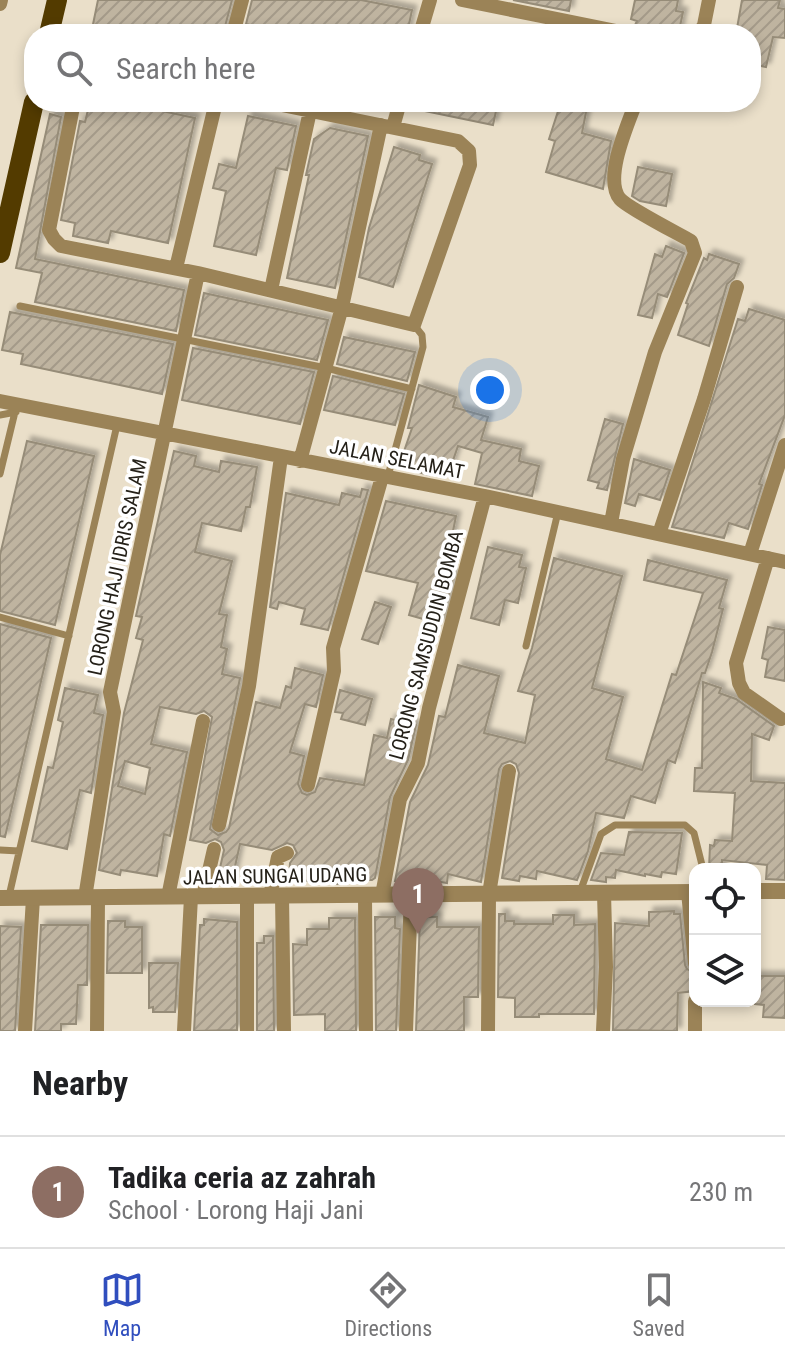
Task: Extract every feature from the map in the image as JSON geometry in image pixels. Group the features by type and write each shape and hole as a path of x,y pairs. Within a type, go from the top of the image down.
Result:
{"main road":[{"path":"51,24 57,0"},
{"path":"0,253 32,112"}],"street":[{"path":"236,24 242,0"},
{"path":"423,24 430,0"},
{"path":"462,0 581,24"},
{"path":"704,24 709,0"},
{"path":"72,112 49,230 61,246 176,268 414,325 470,165 469,151 458,141 315,112"},
{"path":"176,268 214,112"},
{"path":"271,290 310,112"},
{"path":"300,461 387,126 395,112"},
{"path":"611,523 623,459 655,352 695,253 691,241 620,200 613,184 633,112"},
{"name":"LORONG HAJI IDRIS SALAM","path":"97,1031 92,898 114,712 110,692 198,273"},
{"path":"659,534 737,287"},
{"name":"JALAN SELAMAT","path":"0,401 485,496 785,562"},
{"path":"750,554 785,445"},
{"path":"219,825 249,686 281,457"},
{"path":"308,785 334,671 333,648 385,478"},
{"name":"LORONG SAMSUDDIN BOMBA","path":"366,1031 374,895 400,799 418,763 429,708 485,496"},
{"path":"768,558 736,663 744,693 781,719"},
{"path":"168,897 203,721"},
{"path":"488,1031 489,894 509,771"},
{"path":"184,1031 197,897 214,849"},
{"path":"284,1031 276,896 278,857 287,853"},
{"path":"761,891 785,891"},
{"name":"JALAN SUNGAI UDANG","path":"4,898 689,892"},
{"path":"603,1031 606,967 604,893"},
{"path":"406,1031 411,895"},
{"path":"247,897 247,1031"},
{"path":"25,1031 33,898"},
{"path":"695,1007 695,1031"}],"lane":[{"path":"20,306 326,368 412,389"},
{"path":"385,478 423,347 422,335 414,325"},
{"path":"0,415 34,408"},
{"path":"0,474 15,412"},
{"path":"4,898 19,851 117,425"},
{"path":"526,646 558,512"},
{"path":"0,617 69,636"},
{"path":"579,893 601,834 615,825 685,825 694,833 702,863"},
{"path":"0,850 19,851"}],"building":[{"path":"98,0 232,0 226,24 93,24"},
{"path":"252,0 361,0 412,10 409,24 246,24"},
{"path":"513,0 571,0 569,11"},
{"path":"635,0 678,0 676,11 683,12 680,24 636,24 637,21 631,19"},
{"path":"742,0 780,0 778,8 785,9 785,38 773,37 766,67 761,66 761,24 738,24"},
{"path":"88,112 167,112 195,118 168,243 111,231 108,243 73,236 75,223 61,220 80,121 85,122"},
{"path":"430,112 496,112 493,125"},
{"path":"558,112 586,112 582,133 611,141 603,189 546,172 555,141 549,139"},
{"path":"50,114 61,117 35,259 184,290 176,331 35,302 42,273 16,268"},
{"path":"248,116 296,126 287,170 276,168 256,255 214,246 226,191 213,188 219,164 236,168"},
{"path":"330,128 368,136 335,288 287,278 314,139"},
{"path":"394,147 420,155 419,160 432,164 393,287 359,277 369,228"},
{"path":"638,167 672,174 666,206 640,201 632,196"},
{"path":"666,246 684,253 667,297 658,294 652,318 638,315 655,254 662,257"},
{"path":"709,254 739,264 734,278 727,284 709,346 678,335 686,303 704,258 707,260"},
{"path":"204,293 328,320 317,360 195,335"},
{"path":"749,309 785,320 785,415 759,484 762,485 748,529 729,523 724,538 672,527 738,319 745,321"},
{"path":"10,312 173,344 162,394 21,364 23,354 2,350"},
{"path":"344,337 415,352 407,381 337,364"},
{"path":"193,348 314,372 300,424 182,400"},
{"path":"333,376 404,394 395,425 324,410"},
{"path":"419,385 456,397 453,407 488,417 481,440 521,449 519,461 539,466 532,496 475,484 482,453 458,446 449,472 432,467 429,475 407,469 408,465 400,463 412,428 408,428"},
{"path":"605,419 623,424 607,490 597,488 599,483 588,480"},
{"path":"27,441 94,456 55,625 0,611 0,555"},
{"path":"174,451 196,456 194,466 219,472 221,461 257,467 250,507 246,507 241,531 202,523 195,552 232,561 219,614 227,615 221,647 227,649 222,674 240,678 210,829 218,835 229,828 256,702 280,708 286,686 291,688 295,668 323,675 316,707 305,704 290,752 304,756 298,784 302,793 315,792 320,778 364,785 374,735 387,738 391,719 416,725 408,760 390,797 375,878 339,880 339,884 289,879 290,863 297,853 293,845 287,843 272,850 240,844 232,880 218,877 224,850 221,842 215,839 206,843 190,840 212,717 204,711 196,714 160,707 151,744 187,752 170,836 164,834 157,876 121,870 120,875 99,870 124,713 143,640 136,638 142,617 136,616","holes":["125,761 150,768 145,794 118,786"]},
{"path":"634,459 670,470 660,500 639,494 635,506 625,503"},
{"path":"362,489 368,490 328,630 301,624 305,609 279,602 277,609 270,607 286,493 339,505 342,493 360,497"},
{"path":"386,501 456,516 445,572 454,574 441,624 409,615 418,583 366,571"},
{"path":"488,547 522,555 519,567 526,568 518,603 505,600 499,625 471,618"},
{"path":"554,558 622,576 592,688 623,697 606,759 642,770 672,674 676,675 703,593 644,580 648,560 727,580 712,652 705,673 702,673 675,763 668,760 655,803 631,796 624,818 596,813 588,851 577,880 537,871 536,879 520,876 519,881 502,878 519,773 516,764 510,761 499,769 481,882 448,874 447,883 423,879 422,883 395,881 410,802 428,765 439,716 445,717 458,665 499,676 484,733 525,743 535,695 518,691"},
{"path":"375,602 391,607 378,644 362,639"},
{"path":"0,624 51,638 5,837 0,836"},
{"path":"768,627 785,630 785,681 765,677 768,660 762,658"},
{"path":"703,682 721,688 719,693 736,699 774,726 769,740 752,734 751,781 785,783 785,880 766,879 767,865 761,863 722,860 722,863 709,863 710,845 714,846 715,840 732,841 735,793 694,791 695,768 702,768"},
{"path":"65,688 98,695 94,713 103,715 91,793 80,790 67,849 32,841 48,767 53,768 63,722 58,720"},
{"path":"340,690 372,699 365,725 341,719 343,713 335,712"},
{"path":"629,832 682,833 676,874 662,872 661,877 645,876 616,870 615,878 606,877 606,882 591,880 601,853 624,855"},
{"path":"674,911 674,914 680,914 685,965 689,970 689,992 678,993 677,1031 613,1030 615,923 649,926 649,912"},
{"path":"499,914 505,914 505,921 514,921 514,924 553,924 553,915 574,915 574,925 595,924 594,1014 515,1017 515,998 498,997"},
{"path":"375,917 395,917 395,928 400,929 396,1031 376,1031"},
{"path":"420,917 437,917 437,927 479,927 478,997 464,997 464,1031 416,1031"},
{"path":"329,918 355,918 356,1031 325,1031 325,1014 294,1015 293,944 307,945 307,929 329,929"},
{"path":"204,919 237,922 237,1030 194,1031 200,925 204,925"},
{"path":"108,921 125,921 125,927 142,927 142,973 107,973"},
{"path":"41,925 88,925 87,985 78,985 76,1024 61,1024 61,1031 35,1031"},
{"path":"0,926 21,927 15,1031 0,1031"},
{"path":"264,936 273,936 274,1031 257,1031 257,943 264,943"},
{"path":"149,963 178,963 175,1012 153,1012 153,1007 149,1008"},
{"path":"761,976 785,976 785,1018 763,1017 764,1005 761,1005"}],"place":[{"name":"Tadika ceria az zahrah","path":"418,934"}]}
